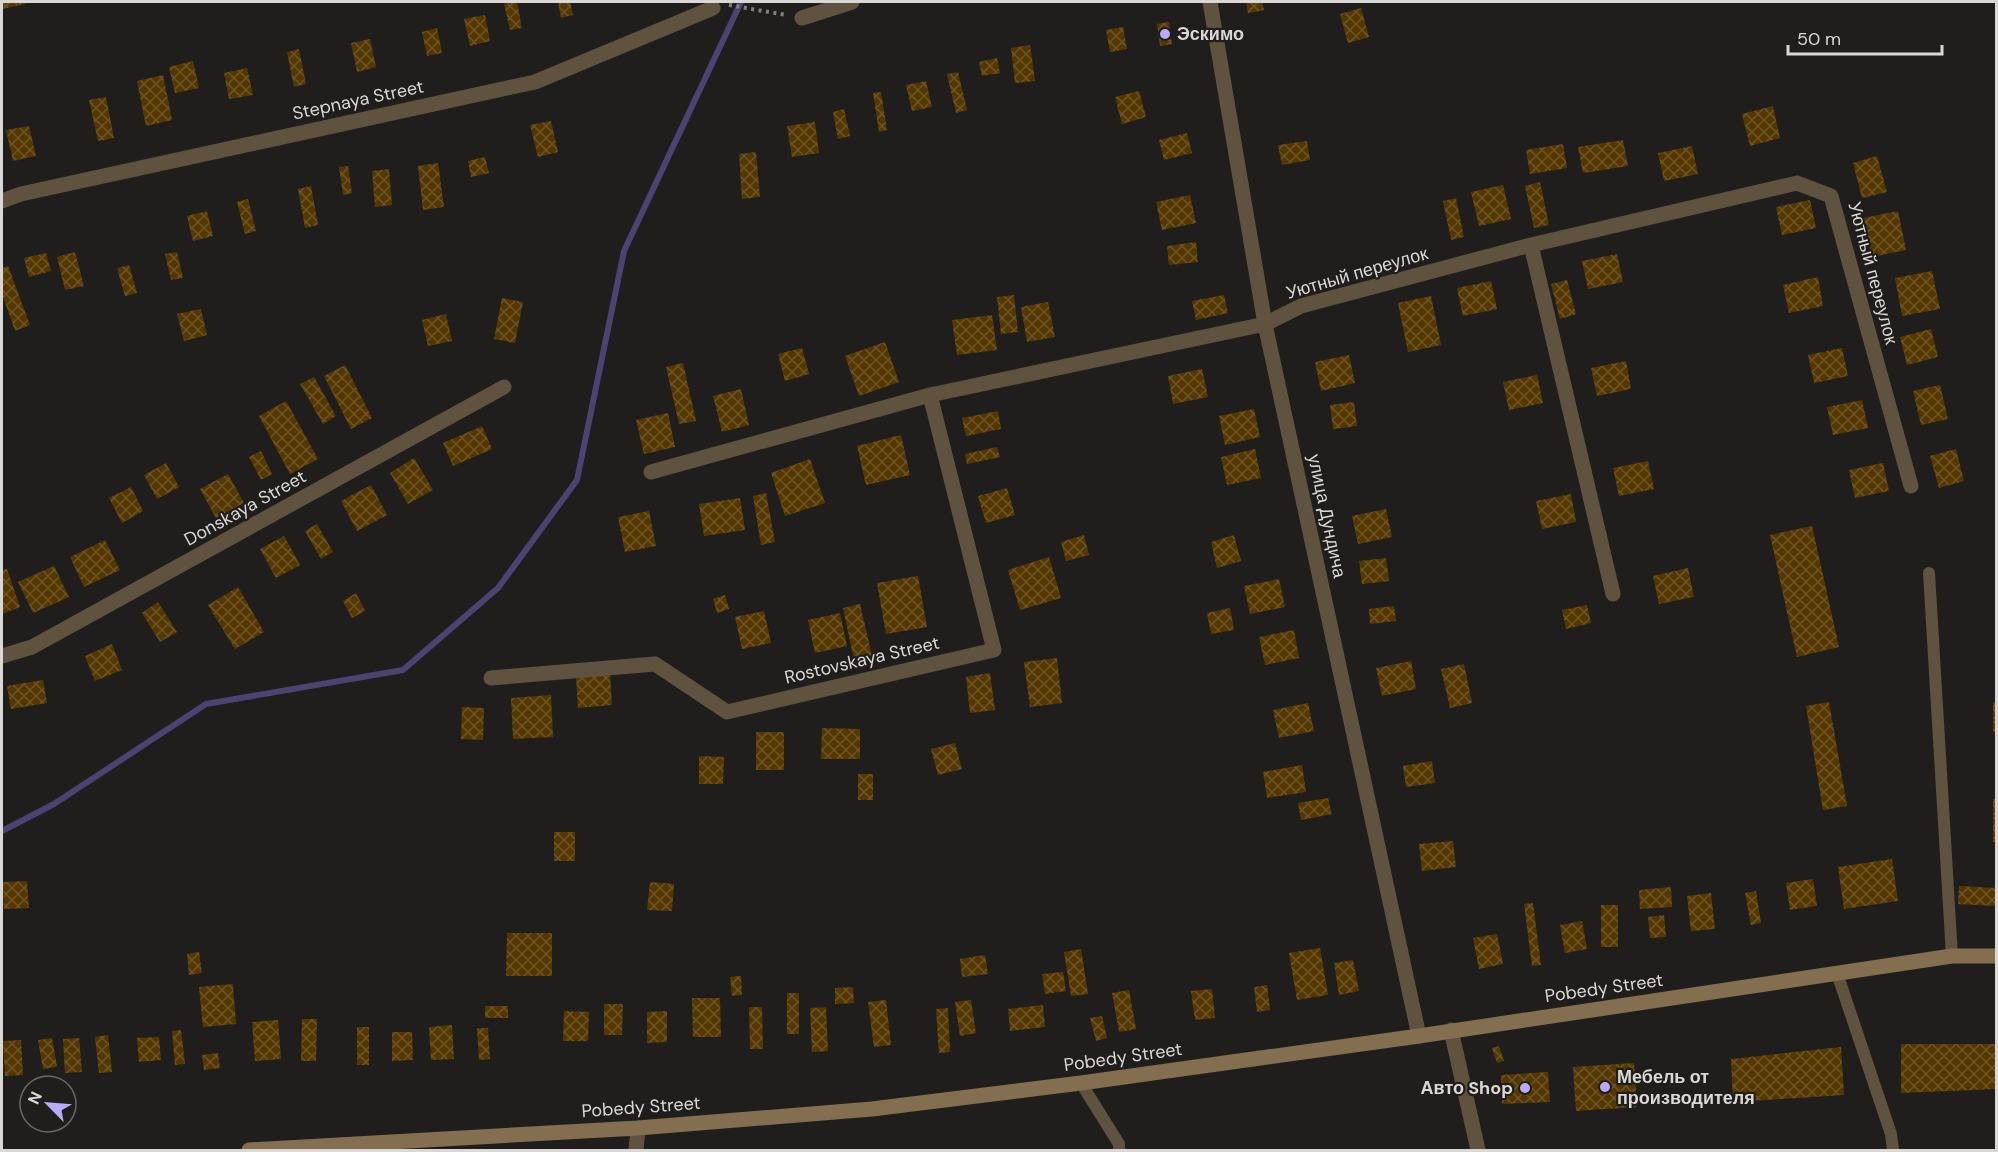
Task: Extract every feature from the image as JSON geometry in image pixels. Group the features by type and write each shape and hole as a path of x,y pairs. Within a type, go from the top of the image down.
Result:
{"street":[{"path":"802,18 852,2"},
{"name":"улица Дундича","path":"1210,2 1265,324 1419,1036"},
{"name":"Stepnaya Street","path":"2,201 21,194 535,82 720,6"},
{"name":"Уютный переулок","path":"1265,324 1301,306 1531,245 1797,183 1831,196 1911,486"},
{"path":"1531,245 1613,594"},
{"path":"651,472 930,395 1265,324"},
{"name":"Donskaya Street","path":"2,656 32,647 504,387"},
{"name":"Rostovskaya Street","path":"491,678 655,664 727,712 994,650 930,395"},
{"name":"Pobedy Street","path":"249,1150 638,1128 872,1109 1081,1083 1419,1036 1952,956 1996,956"},
{"path":"1451,1030 1478,1150"},
{"path":"636,1150 638,1128"}],"lane":[{"path":"1929,573 1952,956"},
{"path":"1837,973 1891,1134 1893,1150"},
{"path":"1081,1083 1119,1144 1119,1150"}],"path":[{"path":"720,6 802,18"}],"building":[{"path":"2,2 26,2 26,4 2,9"},
{"path":"517,2 522,28 510,30 504,4"},
{"path":"558,2 570,2 573,15 561,18"},
{"path":"1246,2 1262,2 1264,10 1248,13"},
{"path":"1361,8 1369,37 1348,43 1340,14"},
{"path":"485,15 490,41 470,46 464,19"},
{"name":"Эскимо","path":"1169,22 1172,44 1160,46 1157,24"},
{"path":"1123,27 1127,49 1110,52 1106,30"},
{"path":"437,28 442,53 427,56 422,32"},
{"path":"370,39 376,67 357,72 351,43"},
{"path":"1030,45 1035,81 1015,83 1011,48"},
{"path":"299,49 306,84 294,87 287,52"},
{"path":"997,58 1000,73 982,76 979,62"},
{"path":"193,61 199,88 175,93 169,67"},
{"path":"247,68 253,95 229,99 224,73"},
{"path":"958,72 967,110 956,113 947,74"},
{"path":"163,75 172,120 146,126 137,81"},
{"path":"926,81 932,107 912,111 906,85"},
{"path":"1139,91 1146,117 1122,124 1115,97"},
{"path":"881,92 887,130 879,132 873,93"},
{"path":"106,97 114,138 98,141 89,100"},
{"path":"1773,106 1780,138 1750,146 1742,114"},
{"path":"844,109 850,136 838,139 833,112"},
{"path":"551,121 558,152 538,157 530,125"},
{"path":"815,122 819,153 792,157 787,126"},
{"path":"29,126 36,156 13,161 6,130"},
{"path":"1187,133 1192,153 1164,160 1159,140"},
{"path":"1623,140 1628,166 1583,173 1578,147"},
{"path":"1307,141 1310,160 1282,165 1278,145"},
{"path":"1563,144 1567,168 1530,174 1526,150"},
{"path":"1692,146 1698,174 1664,181 1658,153"},
{"path":"756,152 760,197 742,199 739,154"},
{"path":"1877,156 1887,192 1862,198 1853,163"},
{"path":"485,157 489,173 471,177 468,161"},
{"path":"438,163 444,207 423,210 418,166"},
{"path":"348,166 352,193 343,195 339,167"},
{"path":"389,169 392,205 375,207 372,171"},
{"path":"1540,182 1549,225 1534,228 1525,186"},
{"path":"1503,185 1511,219 1479,226 1471,192"},
{"path":"311,186 318,225 305,228 298,189"},
{"path":"1190,195 1196,223 1162,230 1156,202"},
{"path":"1456,198 1464,237 1451,240 1443,201"},
{"path":"248,199 256,231 245,234 237,202"},
{"path":"1810,200 1816,228 1782,235 1776,207"},
{"path":"207,211 213,236 193,241 187,216"},
{"path":"1898,211 1906,250 1872,257 1863,218"},
{"path":"1196,242 1198,262 1169,265 1167,246"},
{"path":"75,252 84,286 65,290 57,257"},
{"path":"177,252 183,278 171,280 165,254"},
{"path":"46,253 51,271 29,277 24,258"},
{"path":"1617,254 1623,282 1588,289 1582,261"},
{"path":"129,265 137,293 125,296 117,268"},
{"path":"8,266 30,325 15,331 2,294 2,268"},
{"path":"1932,271 1940,309 1902,316 1895,278"},
{"path":"1818,277 1823,306 1789,313 1783,285"},
{"path":"1567,280 1576,314 1560,319 1551,284"},
{"path":"1491,281 1497,309 1463,316 1457,288"},
{"path":"1014,295 1018,332 1001,334 997,297"},
{"path":"1224,295 1228,313 1196,320 1192,301"},
{"path":"1431,296 1441,345 1408,352 1398,303"},
{"path":"502,298 523,302 515,343 494,339"},
{"path":"1048,302 1055,337 1027,342 1021,307"},
{"path":"201,309 207,335 184,341 177,314"},
{"path":"446,314 452,341 428,346 422,320"},
{"path":"992,315 997,350 957,355 952,320"},
{"path":"1931,329 1938,357 1907,365 1900,337"},
{"path":"885,342 899,382 859,396 845,356"},
{"path":"802,348 809,374 785,381 778,354"},
{"path":"1842,348 1848,376 1814,383 1808,355"},
{"path":"1349,355 1355,383 1321,391 1315,362"},
{"path":"1626,361 1631,389 1597,396 1591,368"},
{"path":"683,363 696,421 679,424 666,367"},
{"path":"345,365 372,418 351,429 324,376"},
{"path":"1202,369 1208,397 1173,404 1168,376"},
{"path":"1537,375 1543,403 1509,410 1503,382"},
{"path":"314,377 336,416 323,424 300,384"},
{"path":"1940,385 1948,419 1921,425 1913,391"},
{"path":"741,389 749,425 722,432 713,396"},
{"path":"1862,400 1868,428 1833,435 1827,407"},
{"path":"286,401 318,459 290,474 259,416"},
{"path":"1354,402 1357,426 1333,429 1330,405"},
{"path":"1254,409 1260,437 1225,445 1219,416"},
{"path":"998,411 1001,429 966,436 962,418"},
{"path":"668,413 675,447 644,454 636,420"},
{"path":"482,426 492,449 453,466 443,443"},
{"path":"901,435 910,475 866,485 857,446"},
{"path":"997,447 1000,457 967,464 965,454"},
{"path":"1255,449 1261,478 1227,485 1221,457"},
{"path":"1956,449 1964,481 1939,488 1930,456"},
{"path":"261,451 272,474 261,480 249,457"},
{"path":"414,458 433,490 408,504 390,473"},
{"path":"810,459 825,503 785,516 771,473"},
{"path":"1648,461 1654,489 1619,496 1613,468"},
{"path":"166,463 179,487 157,499 144,475"},
{"path":"1883,463 1889,491 1855,498 1849,470"},
{"path":"228,474 244,503 216,518 200,489"},
{"path":"371,485 387,515 357,531 341,501"},
{"path":"131,487 143,511 122,523 109,498"},
{"path":"1007,488 1015,515 986,523 978,496"},
{"path":"766,493 775,542 761,545 753,496"},
{"path":"1571,494 1576,522 1542,529 1536,501"},
{"path":"740,498 745,530 704,536 699,504"},
{"path":"1386,509 1392,537 1358,544 1352,516"},
{"path":"649,511 656,546 625,552 618,517"},
{"path":"317,524 333,552 321,559 305,531"},
{"path":"1812,526 1839,647 1797,657 1770,535"},
{"path":"1084,535 1089,555 1066,561 1061,542"},
{"path":"1234,535 1241,561 1217,568 1211,542"},
{"path":"284,536 300,565 276,578 260,549"},
{"path":"105,540 120,570 84,587 70,557"},
{"path":"1049,557 1061,598 1020,610 1008,570"},
{"path":"1386,558 1389,581 1362,584 1359,561"},
{"path":"54,566 69,597 33,613 18,582"},
{"path":"1688,568 1694,597 1659,604 1653,576"},
{"path":"7,569 20,607 2,614 2,570"},
{"path":"918,576 927,627 886,634 877,583"},
{"path":"1279,579 1285,607 1250,614 1244,586"},
{"path":"238,587 264,632 235,649 208,605"},
{"path":"356,593 365,611 352,618 343,601"},
{"path":"725,595 729,609 717,613 713,599"},
{"path":"158,602 177,632 160,642 142,613"},
{"path":"860,604 872,656 854,660 843,608"},
{"path":"1587,605 1591,623 1566,629 1562,610"},
{"path":"1394,606 1396,621 1370,624 1369,609"},
{"path":"1230,608 1234,630 1211,634 1207,613"},
{"path":"764,611 771,643 742,649 735,617"},
{"path":"840,613 847,646 815,653 808,620"},
{"path":"1294,630 1299,658 1265,665 1259,637"},
{"path":"112,644 122,670 95,681 85,656"},
{"path":"1057,658 1062,703 1030,707 1024,662"},
{"path":"1411,661 1416,689 1382,696 1376,668"},
{"path":"1464,664 1472,703 1450,708 1441,669"},
{"path":"610,673 612,705 578,708 576,677"},
{"path":"990,673 995,710 970,713 966,677"},
{"path":"43,680 47,703 11,709 7,686"},
{"path":"551,695 553,737 513,739 511,698"},
{"path":"1829,702 1847,806 1823,810 1806,706"},
{"path":"1993,702 1996,702 1996,732 1993,732"},
{"path":"1308,703 1314,731 1279,738 1273,710"},
{"path":"462,707 484,708 483,740 461,739"},
{"path":"822,728 860,729 860,759 821,759"},
{"path":"756,732 784,732 784,770 756,770"},
{"path":"955,743 962,769 938,775 931,749"},
{"path":"699,756 724,757 723,784 699,784"},
{"path":"1432,761 1435,783 1406,787 1403,766"},
{"path":"1302,765 1306,792 1267,798 1263,772"},
{"path":"858,774 873,774 873,800 858,800"},
{"path":"1328,798 1332,814 1301,820 1298,803"},
{"path":"1993,799 1996,799 1996,842 1993,842"},
{"path":"554,832 575,832 575,861 554,861"},
{"path":"1453,841 1456,867 1422,871 1419,844"},
{"path":"1892,859 1898,901 1844,909 1838,867"},
{"path":"1813,879 1817,906 1790,910 1786,883"},
{"path":"27,881 29,908 4,909 3,882"},
{"path":"650,882 674,884 672,911 647,910"},
{"path":"1959,886 1996,888 1996,906 1958,904"},
{"path":"1671,887 1672,907 1640,909 1639,890"},
{"path":"1756,891 1761,923 1751,925 1745,893"},
{"path":"1711,893 1715,929 1691,931 1687,896"},
{"path":"1533,903 1541,965 1532,966 1524,904"},
{"path":"1601,905 1618,905 1618,947 1601,947"},
{"path":"1664,915 1666,937 1650,938 1648,917"},
{"path":"1582,921 1587,949 1565,953 1560,925"},
{"path":"507,933 552,933 552,976 506,976"},
{"path":"1497,934 1503,964 1479,969 1473,938"},
{"path":"1320,948 1328,995 1297,1000 1289,953"},
{"path":"1081,949 1088,994 1071,996 1064,952"},
{"path":"199,952 202,973 189,975 187,954"},
{"path":"985,955 988,974 962,977 960,959"},
{"path":"1353,960 1359,991 1339,995 1334,963"},
{"path":"1063,972 1066,991 1045,994 1042,974"},
{"path":"741,976 742,995 732,996 730,977"},
{"path":"233,984 236,1024 203,1027 199,987"},
{"path":"1267,985 1270,1010 1257,1012 1254,987"},
{"path":"853,987 854,1003 835,1004 835,988"},
{"path":"1212,989 1215,1018 1195,1020 1191,991"},
{"path":"1129,990 1136,1029 1119,1032 1112,993"},
{"path":"787,993 799,993 799,1034 787,1034"},
{"path":"692,998 720,998 721,1037 693,1037"},
{"path":"886,1000 891,1045 874,1047 868,1002"},
{"path":"971,1000 976,1033 960,1036 955,1002"},
{"path":"604,1004 623,1004 622,1035 604,1035"},
{"path":"1043,1005 1045,1027 1010,1031 1008,1009"},
{"path":"485,1006 508,1006 508,1018 485,1018"},
{"path":"749,1007 762,1007 763,1049 750,1049"},
{"path":"826,1007 828,1051 812,1052 810,1008"},
{"path":"948,1008 950,1052 939,1053 936,1009"},
{"path":"564,1011 589,1012 588,1041 563,1041"},
{"path":"667,1011 667,1042 647,1043 647,1012"},
{"path":"1102,1016 1107,1038 1096,1041 1090,1018"},
{"path":"302,1019 317,1019 316,1061 301,1061"},
{"path":"278,1020 281,1059 255,1061 252,1022"},
{"path":"452,1025 454,1059 431,1060 429,1027"},
{"path":"357,1027 369,1027 369,1065 357,1065"},
{"path":"477,1028 488,1028 490,1059 479,1060"},
{"path":"181,1030 185,1064 175,1065 172,1031"},
{"path":"392,1032 412,1032 413,1060 392,1061"},
{"path":"108,1035 112,1072 99,1073 95,1037"},
{"path":"159,1037 161,1060 139,1062 137,1038"},
{"path":"52,1038 57,1067 43,1069 38,1040"},
{"path":"79,1038 82,1072 65,1073 63,1039"},
{"path":"21,1040 23,1074 5,1076 3,1041"},
{"path":"1901,1044 1996,1044 1996,1089 1901,1093"},
{"path":"1499,1046 1504,1061 1497,1063 1492,1048"},
{"path":"1841,1047 1844,1095 1733,1102 1731,1059"},
{"path":"218,1053 220,1068 204,1070 202,1055"},
{"name":"Мебель от производителя","path":"1634,1063 1637,1107 1576,1111 1573,1067"},
{"name":"Авто Shop","path":"1548,1072 1550,1102 1502,1104 1501,1075"}],"waterway":[{"path":"2,831 54,804 206,704 403,670 498,588 577,480 624,251 741,2"}],"place":[{"name":"Эскимо","path":"1165,34"},
{"name":"Мебель от производителя","path":"1605,1087"},
{"name":"Авто Shop","path":"1525,1088"}]}
